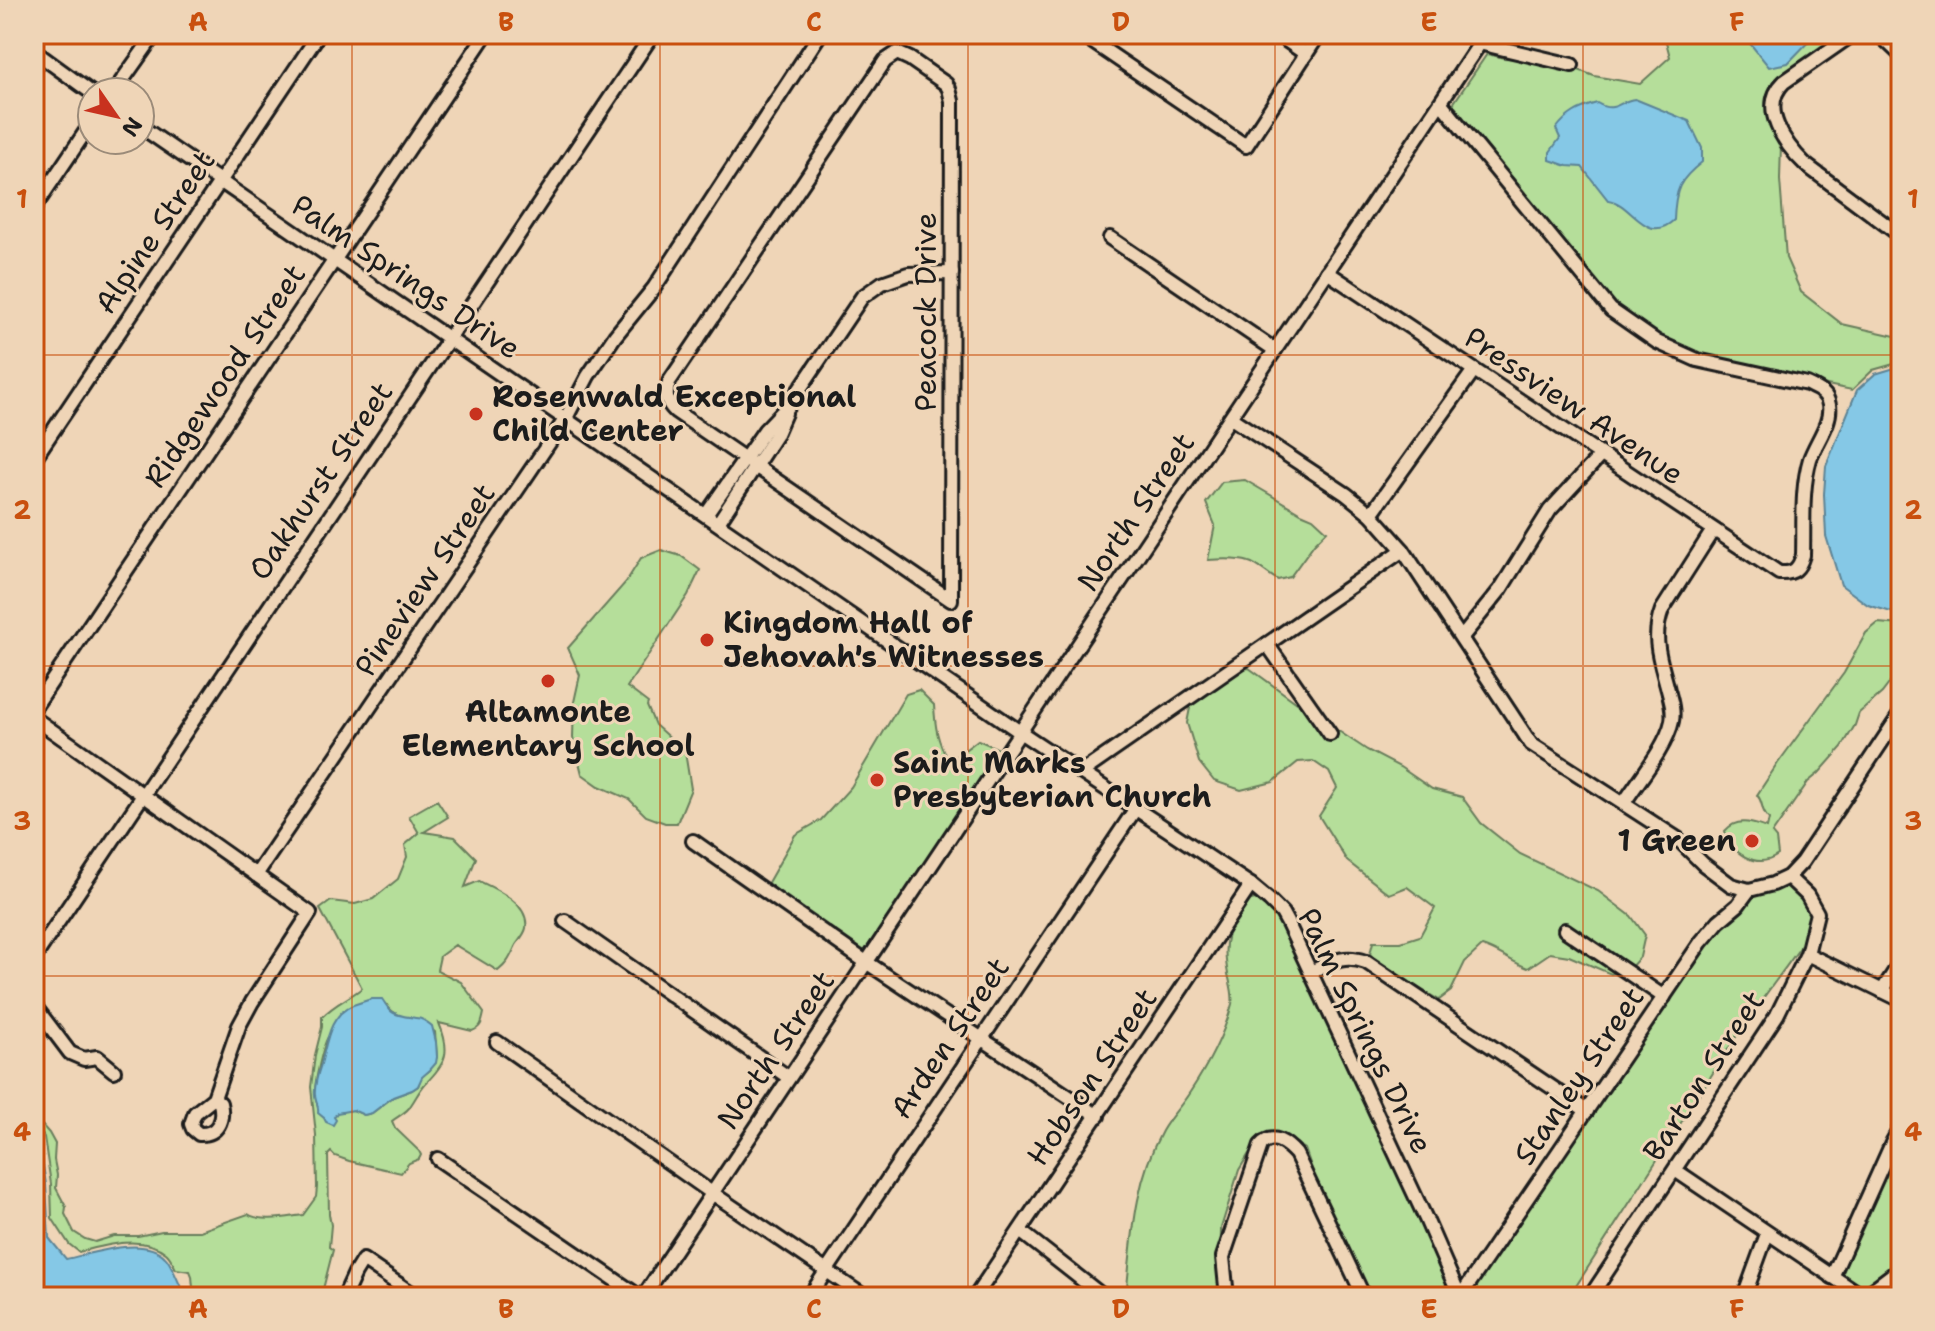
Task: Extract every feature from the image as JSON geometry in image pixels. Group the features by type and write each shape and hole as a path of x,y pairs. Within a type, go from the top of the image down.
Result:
{"street":[{"path":"125,76 155,34"},
{"name":"Alpine Street","path":"34,459 319,34"},
{"name":"Ridgewood Street","path":"34,708 486,34"},
{"name":"Oakhurst Street","path":"34,958 653,34"},
{"name":"Pineview Street","path":"256,875 566,418 588,376 615,336 654,288 820,34"},
{"path":"1081,34 1246,146 1319,34"},
{"path":"1277,34 1306,54"},
{"path":"1853,34 1784,82 1773,98 1773,110 1785,141 1806,165 1901,236"},
{"path":"1879,34 1901,55"},
{"path":"1483,39 1572,65"},
{"name":"North Street","path":"641,1297 1483,39"},
{"path":"34,51 76,81"},
{"name":"Peacock Drive","path":"897,53 925,68 949,89 952,101 952,273 951,600 675,411 666,397 669,382 876,73 885,61 897,53"},
{"name":"Pressview Avenue","path":"1327,272 1779,573 1794,572 1800,564 1806,481 1811,459 1829,415 1825,395 1807,384 1697,360 1657,342 1611,310 1441,103"},
{"name":"Palm Springs Drive","path":"156,137 1269,900 1282,913 1311,972 1460,1297"},
{"path":"34,208 76,146"},
{"path":"1110,238 1275,350"},
{"path":"718,523 765,430 789,405 862,297 882,283 908,274 952,273"},
{"path":"1371,514 1474,370"},
{"path":"1231,418 1371,514 1403,550 1531,744 1678,839 1703,864 1731,885 1749,890 1788,877 1802,862 1901,713"},
{"path":"1462,637 1500,590 1550,510 1601,455"},
{"path":"706,515 750,462"},
{"path":"1624,803 1665,740 1672,723 1673,710 1656,639 1656,625 1662,610 1713,530"},
{"path":"1082,772 1403,550"},
{"path":"1267,644 1330,734"},
{"path":"34,718 310,913 239,1026 214,1098"},
{"name":"Arden Street","path":"809,1297 1136,808"},
{"path":"693,841 866,962 1098,1116"},
{"name":"Barton Street","path":"1590,1297 1777,1015 1807,954 1817,913 1807,895 1788,877"},
{"name":"Hobson Street","path":"975,1297 1251,885"},
{"name":"Stanley Street","path":"1460,1297 1701,942 1749,890"},
{"path":"565,921 788,1077"},
{"path":"1565,930 1664,997"},
{"path":"1807,954 1901,1000"},
{"path":"1311,972 1339,959 1354,958 1366,962 1587,1111"},
{"path":"1882,991 1901,962"},
{"path":"34,1003 70,1053 84,1059 97,1057 114,1071"},
{"path":"497,1042 865,1297"},
{"path":"1832,1277 1901,1127"},
{"path":"1227,1297 1223,1257 1265,1140 1279,1140 1296,1154 1364,1297"},
{"path":"438,1159 641,1297"},
{"path":"1675,1170 1865,1297 1901,1268"},
{"path":"1020,1231 1104,1297"},
{"path":"1744,1297 1767,1234"},
{"path":"344,1297 363,1260 417,1297"}],"green space":[{"path":"1664,34 1844,34 1780,78 1768,97 1768,110 1781,143 1780,180 1786,258 1801,292 1842,324 1895,336 1901,334 1901,362 1873,370 1852,390 1698,355 1660,338 1611,304 1453,104 1487,54 1576,69 1594,76 1640,84 1670,57"},
{"path":"1245,480 1313,518 1327,531 1290,577 1278,580 1244,561 1208,560 1215,525 1206,503 1222,482"},
{"path":"661,550 681,556 700,570 688,595 627,687 648,703 655,725 685,752 691,789 677,823 665,823 646,816 629,799 599,786 582,774 573,738 574,702 580,675 568,648 626,582 641,558"},
{"path":"1878,623 1901,625 1901,668 1882,693 1859,713 1842,747 1808,782 1772,834 1776,839 1778,855 1762,861 1739,853 1725,831 1740,823 1767,828 1769,819 1757,795 1844,673 1866,633"},
{"path":"1249,668 1308,711 1329,740 1337,735 1331,726 1432,789 1462,797 1481,823 1520,854 1598,891 1631,916 1645,935 1640,957 1630,968 1563,923 1558,931 1619,972 1611,974 1569,956 1550,953 1528,968 1482,946 1465,962 1451,991 1439,1000 1379,964 1370,954 1373,942 1401,942 1420,936 1435,908 1407,887 1389,894 1347,861 1319,816 1337,788 1329,772 1313,761 1298,762 1273,782 1241,790 1214,781 1199,762 1187,723 1191,703 1240,669"},
{"path":"919,690 934,705 937,733 948,759 978,740 1001,750 865,955 766,886 795,835 821,820 851,787 906,694"},
{"path":"437,800 448,817 424,832 455,837 476,858 465,887 479,881 502,893 523,912 526,928 509,959 498,971 455,945 440,956 437,970 461,982 484,1013 481,1025 472,1031 439,1023 446,1049 442,1063 410,1107 392,1121 395,1128 419,1151 419,1159 409,1163 401,1173 349,1161 331,1152 328,1155 329,1247 333,1250 321,1297 190,1297 187,1292 193,1288 190,1271 176,1269 168,1255 157,1247 135,1242 79,1252 69,1244 52,1218 44,1137 34,1122 34,1116 55,1144 56,1188 66,1207 65,1214 74,1232 85,1239 95,1242 114,1236 200,1231 248,1214 267,1219 303,1215 316,1197 317,1187 311,1087 322,1017 362,988 320,909 331,901 355,904 373,899 398,879 407,857 405,845 419,833 409,816","holes":["359,1004 387,1005 396,1014 418,1019 435,1032 437,1057 430,1070 421,1077 418,1086 393,1097 372,1113 364,1115 353,1110 337,1112 334,1117 319,1113 316,1082 331,1032 342,1017"]},
{"path":"1788,883 1812,913 1804,942 1745,1023 1569,1297 1467,1297 1705,945 1752,895"},
{"path":"1260,898 1278,916 1422,1221 1454,1297 1369,1297 1320,1192 1305,1149 1287,1137 1261,1134 1239,1170 1221,1228 1220,1297 1126,1297 1136,1212 1145,1171 1162,1131 1197,1082 1220,1038 1232,1000 1225,952 1228,935 1247,901"},
{"path":"1901,1137 1901,1262 1864,1292 1838,1275"}],"water":[{"path":"1747,34 1816,34 1788,63 1769,67 1748,41"},
{"path":"1635,99 1689,121 1702,148 1702,162 1680,186 1674,220 1664,227 1647,226 1617,203 1608,200 1582,167 1550,160 1550,152 1560,138 1556,129 1569,116 1597,103 1612,107"},
{"path":"1901,366 1901,615 1868,605 1841,585 1826,536 1824,494 1826,466 1857,390 1875,374"},
{"path":"382,999 393,1012 421,1019 432,1026 436,1063 412,1090 393,1097 372,1113 364,1115 353,1110 337,1113 333,1125 318,1113 315,1095 327,1038 339,1015 353,1005"},
{"path":"34,1129 38,1134 46,1184 49,1238 66,1259 117,1248 144,1247 165,1257 185,1297 34,1297"}],"place":[{"name":"Rosenwald Exceptional Child Center","path":"476,414"},
{"name":"Kingdom Hall of Jehovah's Witnesses","path":"707,640"},
{"name":"Altamonte Elementary School","path":"548,681"},
{"name":"Saint Marks Presbyterian Church","path":"877,780"},
{"name":"1 Green","path":"1752,841"}]}
